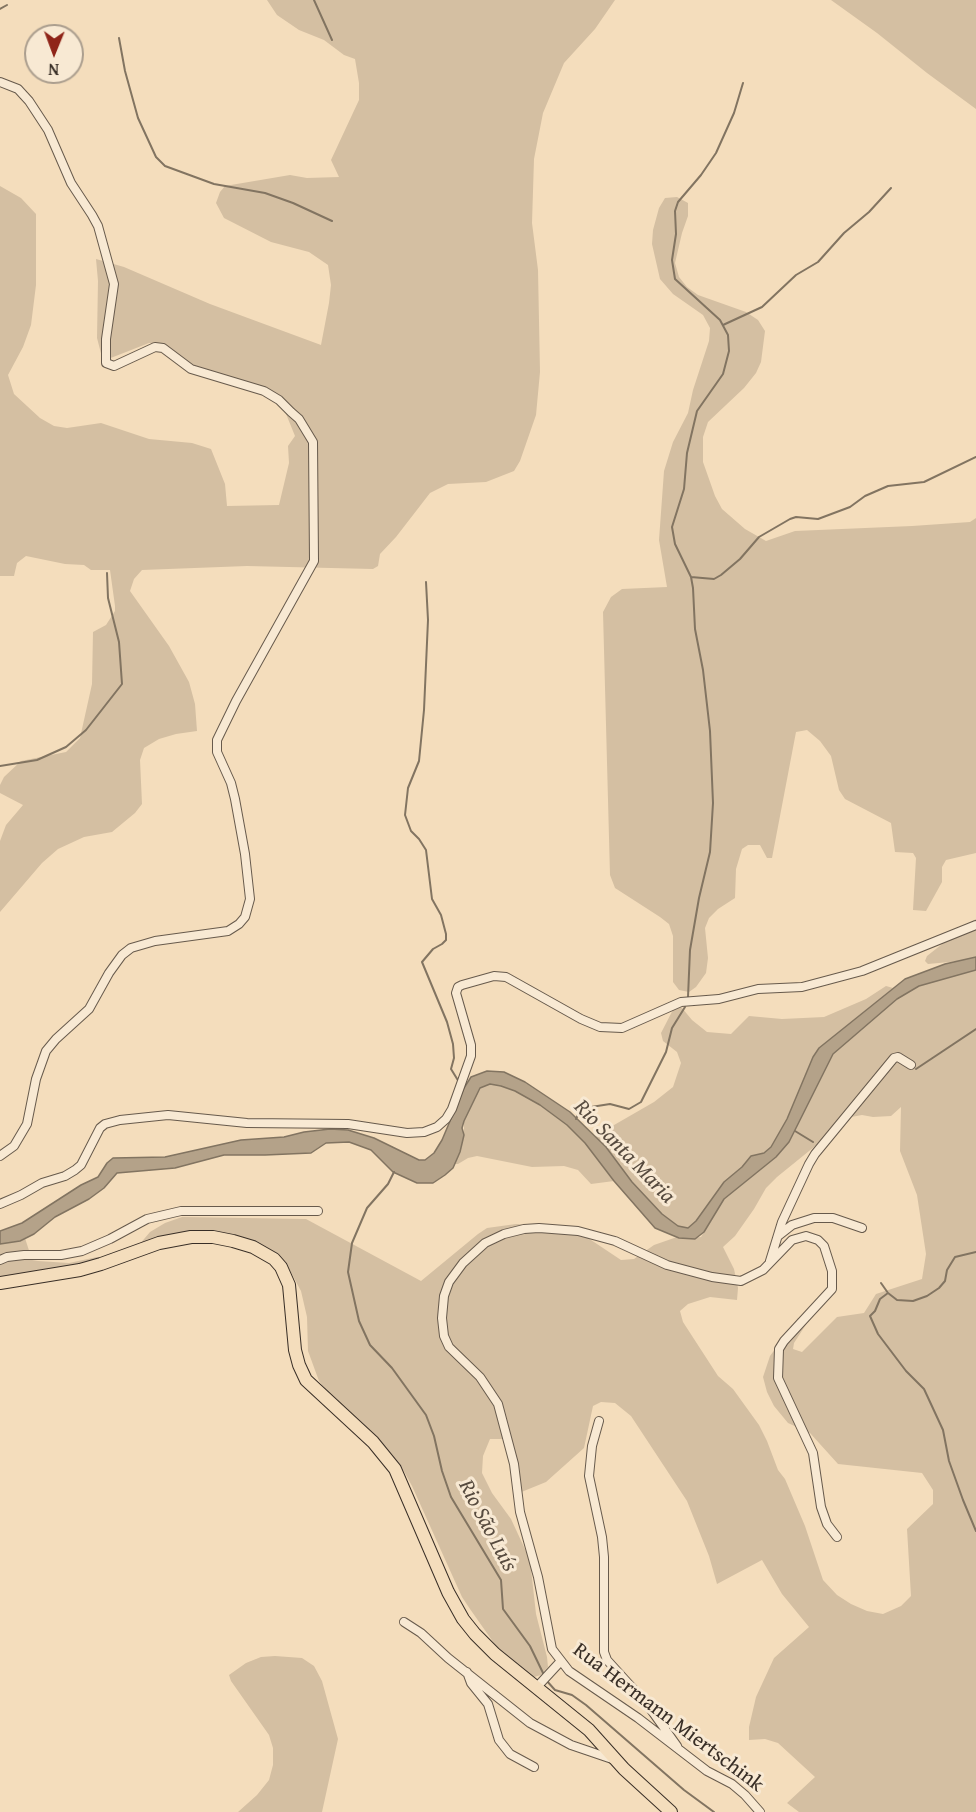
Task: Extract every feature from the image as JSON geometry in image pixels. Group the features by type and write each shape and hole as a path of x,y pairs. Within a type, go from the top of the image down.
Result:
{"main road":[{"path":"0,1283 80,1270 159,1243 191,1237 213,1237 233,1241 253,1247 274,1259 281,1267 289,1285 295,1350 306,1380 373,1442 395,1469 448,1593 463,1619 475,1635 495,1654 538,1685 589,1730 613,1757 671,1812"}],"street":[{"path":"0,82 18,89 29,101 48,130 71,183 98,226 114,284 106,339 106,363 114,366 133,356 159,347 168,350 183,364 198,372 264,391 279,400 299,419 313,442 314,525 314,561 236,701 220,732 216,746 235,799 249,882 248,909 239,924 228,931 155,940 131,948 122,955 88,1009 46,1051 36,1079 27,1124 14,1146 0,1156"},
{"path":"0,1204 42,1182 65,1176 75,1170 81,1165 100,1128 105,1124 120,1120 168,1114 247,1123 348,1124 407,1133 424,1132 437,1127 452,1109 471,1056 471,1046 456,993 458,987 462,985 494,976 506,977 581,1019 600,1027 622,1028 681,1002 726,998 758,989 802,987 862,971 976,925"},
{"path":"770,1262 777,1237 815,1154 894,1058 898,1057 911,1065"},
{"path":"0,1260 24,1255 61,1255 82,1251 147,1219 181,1211 318,1211"},
{"path":"777,1237 792,1225 814,1218 833,1218 862,1228"},
{"name":"Rua Hermann Miertschink","path":"760,1812 746,1795 732,1784 706,1771 638,1718 569,1671 560,1662 550,1641 538,1577 520,1512 514,1464 498,1404 480,1377 449,1347 444,1336 442,1318 444,1296 449,1281 463,1263 485,1243 504,1234 524,1229 578,1231 615,1241 667,1265 728,1281 741,1281 756,1275 792,1240 806,1236 818,1240 824,1246 832,1271 833,1282 830,1293 784,1341 779,1349 777,1368 779,1384 813,1453 821,1507 826,1524 837,1537"},
{"path":"599,1421 592,1446 589,1476 604,1557 604,1652 607,1660 647,1704 686,1756"},
{"path":"404,1622 421,1633 448,1658 530,1723 571,1745 613,1757"},
{"path":"538,1685 560,1662"},
{"path":"466,1671 471,1683 488,1704 499,1740 510,1754 534,1767"}],"shaded area":[{"path":"267,0 615,0 595,29 564,63 543,113 534,159 532,223 538,270 540,372 536,415 520,461 514,471 486,482 448,484 430,493 380,554 378,566 373,569 247,566 142,570 134,579 130,591 169,646 189,682 195,704 197,731 159,739 144,748 140,760 142,804 135,813 112,832 84,837 58,849 42,863 0,912 0,841 6,825 23,805 0,793 0,785 4,777 21,761 66,752 80,738 92,684 93,632 106,625 115,611 115,606 110,570 91,570 84,565 65,564 26,556 17,563 14,576 0,576 0,186 21,198 36,214 36,285 31,325 23,347 8,375 14,394 40,418 54,426 67,428 101,423 149,439 192,443 211,449 225,484 227,506 279,505 289,463 288,446 295,436 282,404 269,396 177,360 162,343 149,343 103,361 97,338 96,259 124,267 210,304 321,345 331,285 328,265 309,252 271,242 224,218 216,203 225,186 290,175 307,178 339,177 331,160 359,100 355,59 344,55 324,40 299,30 277,15"},
{"path":"831,0 976,0 976,109 877,33"},
{"path":"677,197 688,203 688,216 675,263 679,277 698,295 746,312 758,320 765,331 761,362 756,373 744,388 708,422 703,437 703,462 722,509 745,529 766,541 795,531 970,522 976,518 976,853 946,860 942,867 942,882 926,911 913,910 916,858 913,853 895,852 891,823 845,799 839,790 831,756 820,741 807,730 796,732 772,858 767,858 760,845 748,845 742,849 736,869 735,898 709,918 705,928 708,958 706,973 696,987 689,992 679,990 673,982 673,936 669,924 615,888 610,875 603,612 611,597 622,589 667,587 659,540 664,471 673,442 688,413 709,341 710,328 703,315 673,294 660,279 652,244 653,230 659,208 665,198"},
{"path":"976,919 976,957 928,964 925,961 927,956 946,941 955,930"},
{"path":"976,957 976,970 919,986 897,999 833,1054 789,1142 776,1157 724,1199 704,1232 695,1239 679,1238 655,1228 585,1143 567,1125 540,1105 515,1091 490,1084 480,1088 464,1121 462,1128 464,1135 453,1168 433,1183 417,1183 393,1172 371,1150 349,1142 326,1143 311,1153 224,1155 175,1168 117,1173 104,1188 89,1199 55,1217 34,1234 20,1241 0,1244 0,1231 22,1223 81,1185 98,1177 113,1158 165,1157 241,1140 284,1137 330,1129 348,1130 374,1138 419,1160 425,1160 434,1153 442,1140 471,1077 487,1071 504,1072 525,1082 570,1112 606,1147 632,1182 662,1214 678,1226 688,1228 696,1221 724,1182 751,1156 764,1153 771,1147 787,1119 819,1048 905,979 945,964"},
{"path":"976,970 976,1812 799,1812 787,1803 815,1777 778,1743 765,1739 749,1740 749,1727 756,1697 774,1658 809,1627 782,1594 762,1560 717,1584 709,1556 687,1501 631,1416 615,1403 601,1402 593,1406 584,1448 546,1482 519,1493 515,1458 505,1439 490,1439 483,1456 482,1473 492,1493 511,1519 530,1560 536,1614 548,1667 541,1675 534,1677 496,1646 462,1597 400,1464 376,1436 334,1400 319,1381 308,1351 307,1317 301,1291 288,1267 280,1259 236,1238 191,1235 157,1243 110,1264 67,1273 0,1282 0,1244 25,1238 32,1260 38,1261 69,1263 97,1257 111,1260 122,1257 139,1245 150,1232 182,1217 306,1219 421,1281 487,1228 516,1224 557,1225 582,1234 621,1260 634,1259 654,1245 677,1237 686,1239 701,1237 724,1199 776,1157 789,1142 833,1054 897,999 919,986","holes":["901,1107 900,1151 917,1195 926,1254 922,1279 876,1294 864,1313 837,1317 802,1352 793,1349 794,1343 807,1323 798,1318 770,1356 763,1377 774,1406 788,1423 810,1433 838,1464 922,1473 933,1490 933,1504 907,1529 911,1596 901,1606 883,1614 867,1611 851,1604 837,1595 823,1580 805,1526 759,1425 733,1389 718,1376 683,1322 680,1311 688,1304 710,1297 737,1300 738,1288 734,1269 723,1247 735,1236 766,1188 851,1117 891,1116"]},
{"path":"886,986 893,988 829,1040 813,1057 787,1119 771,1147 764,1153 751,1156 724,1182 696,1221 688,1228 678,1226 662,1214 632,1182 595,1136 654,1102 673,1087 681,1063 677,1052 663,1041 661,1033 677,1002 692,1020 707,1032 731,1034 749,1016 782,1019 824,1017 866,999"},
{"path":"490,1084 515,1091 540,1105 567,1125 585,1143 614,1181 591,1184 578,1170 564,1166 532,1167 477,1156 454,1164 464,1135 464,1121 480,1088"},
{"path":"261,1657 302,1658 314,1666 322,1681 338,1739 322,1812 238,1812 257,1795 269,1780 273,1765 273,1748 269,1735 229,1675 246,1663"}],"waterway":[{"path":"314,0 332,40"},
{"path":"0,9 7,5"},
{"path":"119,38 138,118 156,157 165,166 214,184 265,193 332,221"},
{"path":"688,997 690,950 710,852 713,803 710,731 703,670 695,629 693,588 691,577 675,544 672,527 684,489 687,453 697,411 723,374 729,351 728,335 720,320 675,279 672,260 676,234 675,211 678,202 716,153 734,113 743,83"},
{"path":"723,325 762,307 796,275 818,262 844,233 869,212 891,188"},
{"path":"691,577 714,579 721,575 740,559 759,537 790,519 796,517 818,519 850,507 865,496 888,486 924,482 976,457"},
{"path":"0,766 37,760 66,747 86,730 122,684 119,642 108,598 107,573"},
{"path":"426,582 428,620 424,710 419,761 408,788 405,815 411,831 426,850 432,899 441,915 446,934 446,940 433,949 422,962 447,1022 453,1044 454,1058 451,1069 459,1082"},
{"name":"Rio Santa Maria","path":"576,1119 582,1106 610,1104 629,1109 641,1102 666,1052 672,1028 685,1007"},
{"path":"916,1069 976,1029"},
{"path":"795,1131 813,1142"},
{"name":"Rio São Luís","path":"394,1172 388,1184 367,1208 352,1243 348,1272 359,1321 370,1345 392,1368 426,1415 451,1497 501,1580 503,1609 530,1646 544,1675"},
{"path":"881,1283 897,1300 913,1301 939,1288 945,1281 947,1270 955,1257 976,1252"},
{"path":"888,1293 880,1299 870,1316 878,1334 906,1371 924,1389 943,1430 949,1461 976,1531"},
{"name":"Rio São Luís","path":"546,1680 555,1690 572,1695 586,1705 684,1790 714,1812"}]}
